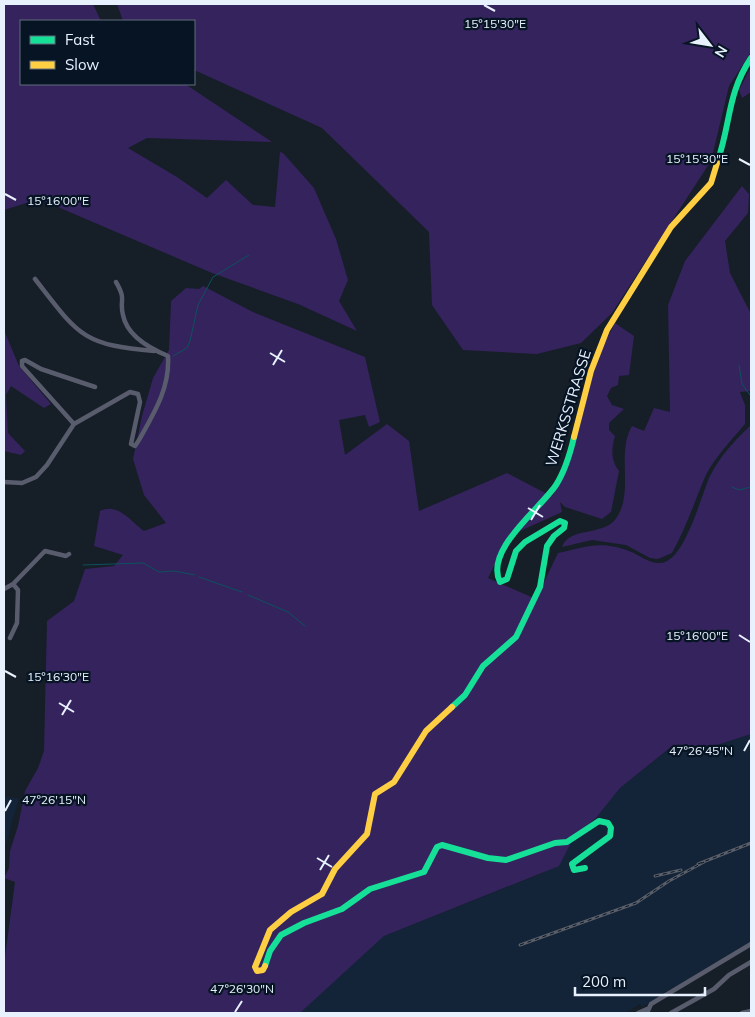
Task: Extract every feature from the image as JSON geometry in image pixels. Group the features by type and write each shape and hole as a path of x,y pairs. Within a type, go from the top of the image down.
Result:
{"street":[{"name":"WERKSSTRASSE","path":"585,868 574,870 572,864 610,836 611,828 608,823 599,822 567,842 556,843 506,860 488,858 442,845 437,847 424,872 370,889 342,909 304,923 280,935 270,951 262,970 257,971 255,967 270,930 291,912 322,894 335,869 366,834 375,794 394,782 401,774 426,731 465,695 483,666 516,637 540,587 547,546 554,536 564,528 564,524 560,521 525,542 516,551 507,579 500,582 497,576 499,560 516,530 547,497 562,472 574,439 598,350 607,330 671,226 711,183 719,159 732,95 739,76 751,58"},
{"path":"35,278 81,334 92,340 123,348 156,351"},
{"path":"4,482 22,483 36,477 47,465 74,424 133,392 138,394 140,402 131,442 135,446 162,398 170,374 168,356 142,342 130,330 122,316 124,295 116,282"},
{"path":"74,424 22,366 22,361 25,360 41,369 95,387"},
{"path":"4,589 13,584 45,551 66,556 69,554"},
{"path":"10,638 18,615 18,590 13,584"},
{"path":"638,1013 647,1011 751,944"},
{"path":"670,1013 714,989 729,975 751,962"},
{"path":"742,1013 751,1011"}],"shaded area":[{"path":"4,4 93,4 101,20 20,20 20,85 186,85 272,142 147,138 128,148 177,177 207,198 226,180 253,205 275,207 280,152 283,153 314,188 336,239 348,280 339,301 357,331 298,304 212,273 39,199 4,210"},
{"path":"117,4 751,4 751,52 729,86 711,161 612,313 581,343 537,354 463,350 432,305 429,232 322,128 195,70 195,20 123,20"},
{"path":"751,67 751,92 742,98 739,90"},
{"path":"742,186 749,194 748,213 725,241 730,273 751,314 751,391 740,392 745,405 745,424 708,471 686,525 672,553 658,559 650,558 626,545 592,540 562,547 572,536 604,527 617,517 622,507 624,496 625,448 632,426 644,431 654,408 670,412 668,305 685,261"},
{"path":"203,286 253,312 365,357 380,422 369,427 365,415 339,420 345,455 387,424 409,441 419,511 507,473 551,496 553,495 562,478 575,443 594,372 605,342 615,323 634,336 629,375 619,376 618,385 611,388 607,396 612,405 624,409 609,423 609,430 615,436 612,450 613,459 619,471 611,512 602,519 565,507 560,502 562,512 509,536 488,578 536,599 558,553 601,545 629,551 652,562 661,563 670,559 685,540 710,476 718,462 739,436 751,425 751,734 717,745 671,747 620,788 596,818 574,837 559,866 384,936 300,1013 4,1013 4,964 15,882 4,878 9,868 10,851 18,826 25,791 38,768 44,751 47,621 74,601 85,569 114,566 123,555 94,546 100,511 112,509 118,511 144,531 166,523 144,495 133,459 142,416 153,378 169,350 171,301 186,288 199,289"},
{"path":"4,330 19,366 51,404 44,408 11,386 6,395 8,433 25,451 21,455 4,451"},
{"path":"751,734 751,941 642,1007 640,1004 625,1013 300,1013 384,936 543,873 574,837 596,818 620,788 672,747 717,745"},
{"path":"4,797 19,798 4,851"}],"waterway":[{"path":"173,356 187,348 198,305 213,277 249,255"},
{"path":"739,365 742,384 750,395"},
{"path":"732,487 739,490 751,487"},
{"path":"83,565 143,563 159,572 174,571 195,575"},
{"path":"199,577 242,592"},
{"path":"248,595 288,612 305,626"}],"railway":[{"path":"698,864 751,843"},
{"path":"520,945 636,903 669,881 704,862"},
{"path":"655,876 681,870"}],"traffic: fast":[{"path":"718,160 733,96 743,71 751,58"},
{"path":"452,707 465,695 483,666 516,637 540,587 547,546 554,536 564,528 565,523 560,521 525,542 516,551 507,579 500,582 497,570 500,557 516,530 556,485 567,462 574,437"},
{"path":"265,966 270,951 281,935 304,923 342,909 370,889 424,872 437,847 442,845 488,858 506,860 555,843 567,842 599,821 608,823 611,828 610,836 572,864 574,870 585,868"}],"traffic: slow":[{"path":"574,437 591,371 607,330 671,227 711,183 718,160"},
{"path":"265,966 263,970 257,971 255,967 270,930 291,912 322,894 335,869 367,834 375,794 394,782 426,731 452,707"}]}
